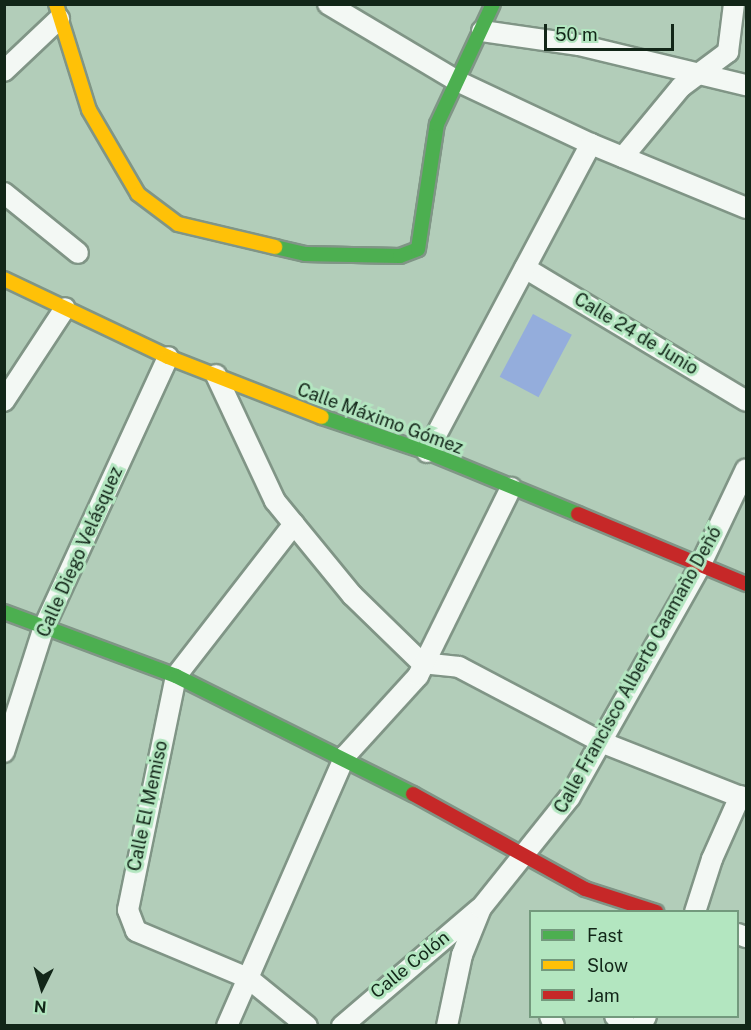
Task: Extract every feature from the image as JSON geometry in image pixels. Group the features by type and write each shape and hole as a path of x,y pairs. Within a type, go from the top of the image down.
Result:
{"street":[{"path":"328,4 457,81 591,144 747,207"},
{"path":"58,12 88,110 138,194 178,224 305,254 400,256 418,249 436,124 493,4"},
{"path":"623,157 681,87 728,52 734,4"},
{"path":"4,71 58,12"},
{"path":"482,31 579,45 702,72 747,85"},
{"path":"427,453 591,144"},
{"path":"4,193 78,253"},
{"name":"Calle 24 de Junio","path":"525,268 747,400"},
{"name":"Calle Máximo Gómez","path":"4,279 168,357 427,453 747,584"},
{"path":"4,401 64,308"},
{"name":"Calle Diego Velásquez","path":"4,752 44,627 168,357"},
{"path":"216,375 275,501 352,595 422,663 459,667 601,742 743,798 712,859 696,910"},
{"name":"Calle Francisco Alberto Caamaño Deñó","path":"447,1026 462,955 481,908 524,858 570,796 700,566 747,469"},
{"path":"227,1026 345,756 408,690 511,488"},
{"name":"Calle El Memiso","path":"294,524 176,676 128,910 136,931 153,941 248,978 307,1026"},
{"path":"4,612 176,676 345,756 524,858 585,889 650,910"},
{"name":"Calle Colón","path":"342,1026 481,908"}],"shaded area":[{"path":"533,314 572,335 539,397 500,377"}],"traffic: fast":[{"path":"275,247 305,254 400,256 418,249 437,124 493,4"},
{"path":"322,417 427,452 578,514"},
{"path":"4,612 176,676 413,794"}],"traffic: slow":[{"path":"56,4 89,110 138,194 178,224 275,247"},
{"path":"4,279 168,357 322,417"}],"traffic: jam":[{"path":"578,514 746,584"},
{"path":"413,794 585,889 650,910"}]}
